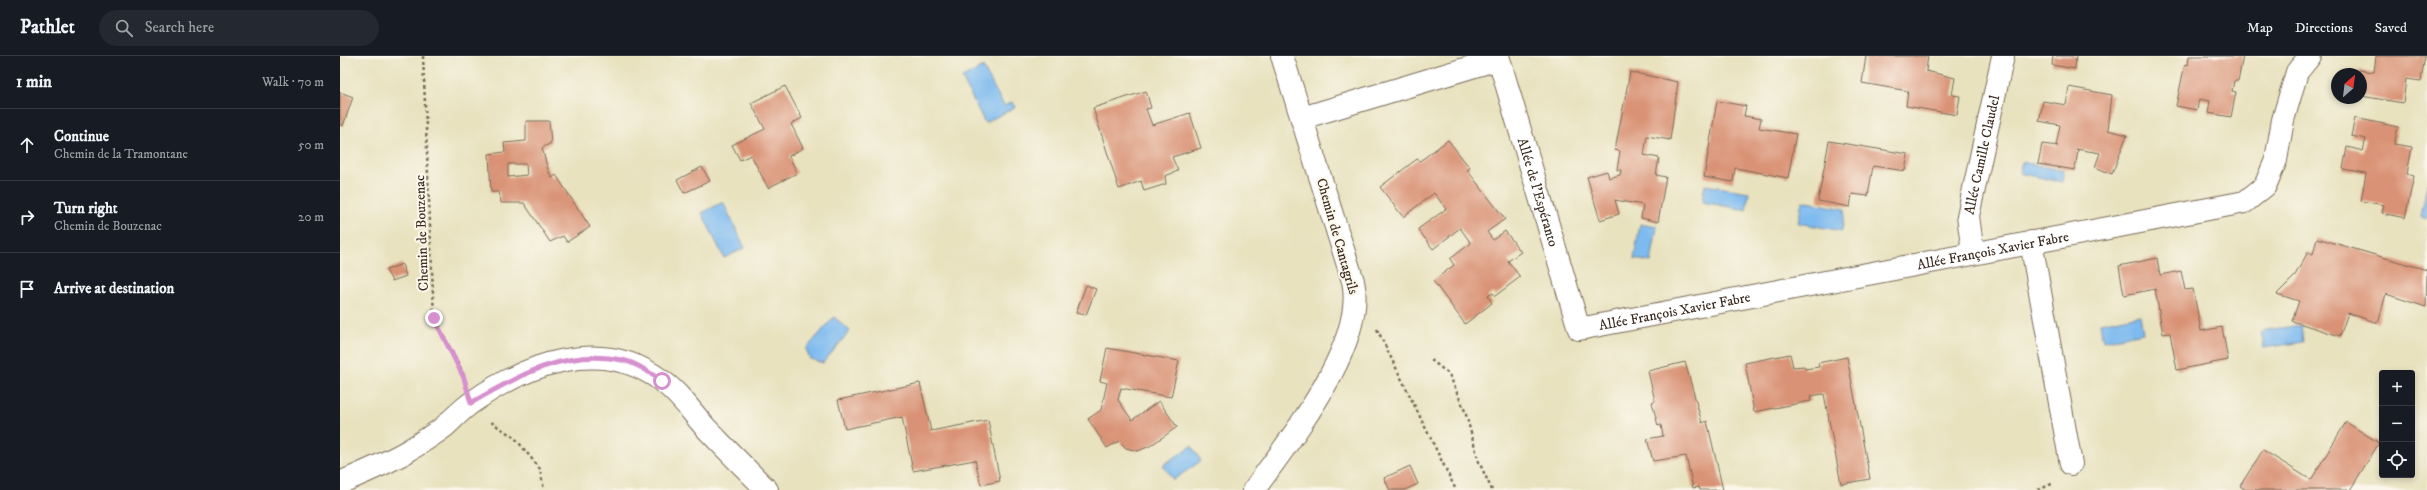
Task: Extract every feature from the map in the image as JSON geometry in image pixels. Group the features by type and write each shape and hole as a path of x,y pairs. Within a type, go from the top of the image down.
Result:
{"street":[{"name":"Chemin de Cantagrils","path":"1254,490 1298,432 1330,376 1354,314 1356,296 1282,56"},
{"name":"Allée Camille Claudel","path":"1973,253 1968,216 2003,56"},
{"name":"Allée François Xavier Fabre","path":"1579,329 2245,202 2265,186 2276,160 2283,120 2297,72 2310,56"},
{"path":"1302,118 1498,57"},
{"name":"Allée de l'Espéranto","path":"1498,57 1579,329"},
{"path":"2031,242 2071,464"},
{"path":"340,483 405,452 444,426 471,403 511,379 545,365 584,356 623,360 646,370 680,396 704,426 767,490"}],"path":[{"name":"Chemin de Bouzenac","path":"423,56 434,318 464,378 471,403 489,421 515,438 540,469 544,490"},
{"path":"1356,296 1382,337 1456,490"},
{"path":"1431,360 1449,374 1465,411 1479,462 1492,490"}],"water":[{"path":"983,67 1004,106 1012,102 1015,107 985,123 962,78"},
{"path":"2022,162 2064,171 2062,182 2019,173"},
{"path":"2427,183 2427,219 2421,217"},
{"path":"1705,185 1749,192 1746,210 1702,202"},
{"path":"1802,201 1845,209 1842,231 1798,223"},
{"path":"723,202 745,248 724,258 702,213"},
{"path":"1640,224 1657,227 1651,262 1634,259"},
{"path":"2140,315 2143,333 2103,341 2100,323"},
{"path":"834,317 850,331 823,363 810,359 806,349"},
{"path":"2301,325 2303,342 2264,348 2261,331"},
{"path":"1192,446 1201,461 1173,480 1163,465"}],"building":[{"path":"1866,56 1928,56 1926,71 1955,78 1952,95 1960,96 1957,115 1906,106 1908,91 1862,83"},
{"path":"2053,56 2076,56 2075,69 2052,65"},
{"path":"2189,56 2243,56 2238,81 2234,81 2232,91 2236,92 2231,117 2208,113 2210,101 2199,99 2197,110 2176,106 2185,64 2188,65"},
{"path":"2376,56 2425,56 2421,81 2406,79 2403,103 2367,97 2367,71 2374,72"},
{"path":"1630,72 1678,82 1670,140 1647,136 1644,155 1659,158 1656,175 1666,177 1658,222 1641,218 1643,205 1615,200 1619,214 1600,220 1587,177 1607,171 1609,178 1620,175 1621,170 1617,170 1620,151 1615,150"},
{"path":"785,86 802,118 791,124 803,148 789,156 797,173 768,188 751,155 740,160 732,145 765,129 751,103"},
{"path":"2069,87 2112,95 2108,130 2127,135 2112,174 2095,167 2100,153 2076,149 2078,150 2075,170 2038,164 2042,144 2058,146 2056,145 2060,125 2039,121 2043,101 2066,105"},
{"path":"1146,91 1151,108 1146,109 1152,125 1190,113 1201,148 1172,157 1178,171 1165,176 1166,184 1144,191 1141,181 1119,189 1093,108"},
{"path":"340,92 353,97 343,126 340,125"},
{"path":"1717,101 1746,106 1744,116 1761,119 1759,128 1796,134 1788,178 1735,168 1733,182 1704,177"},
{"path":"2355,118 2398,127 2394,144 2412,147 2407,174 2414,176 2405,218 2382,213 2384,205 2361,201 2366,173 2343,169 2347,147 2363,151 2366,139 2351,136"},
{"path":"526,121 549,121 551,143 542,148 548,170 552,178 556,175 590,227 567,242 563,236 550,242 524,203 501,203 499,192 491,192 489,154 505,152 504,143 526,141","holes":["508,164 526,164 527,175 508,177"]},
{"path":"1448,140 1470,168 1467,170 1505,219 1487,232 1493,240 1505,231 1521,252 1508,261 1520,277 1495,296 1493,293 1488,296 1492,303 1465,324 1433,281 1454,265 1450,259 1471,243 1460,228 1433,249 1418,229 1446,209 1434,193 1403,217 1380,187 1417,159 1420,161"},
{"path":"1829,141 1908,154 1905,171 1873,166 1868,196 1852,194 1850,207 1818,201"},
{"path":"702,167 710,181 684,193 677,180"},
{"path":"2317,238 2427,270 2426,307 2386,294 2378,323 2348,313 2340,336 2292,321 2299,301 2277,294 2294,277 2308,252 2313,254"},
{"path":"2157,258 2160,275 2181,271 2185,290 2193,289 2201,331 2222,327 2228,360 2177,370 2170,333 2163,334 2155,289 2124,295 2119,266"},
{"path":"402,264 406,276 392,281 386,270"},
{"path":"1086,285 1096,289 1086,315 1076,313"},
{"path":"1107,348 1179,361 1171,397 1121,388 1118,400 1132,420 1159,401 1177,427 1150,446 1138,451 1126,448 1119,441 1107,448 1088,419 1101,410 1107,383 1100,381"},
{"path":"1790,354 1793,367 1804,366 1805,369 1819,367 1818,363 1847,357 1870,479 1841,484 1824,394 1810,396 1811,401 1754,412 1745,363"},
{"path":"1685,362 1702,423 1707,421 1723,490 1700,490 1699,487 1693,488 1686,456 1653,461 1647,439 1663,436 1661,425 1658,426 1652,402 1655,401 1648,371"},
{"path":"920,383 931,431 988,420 1000,481 981,485 975,460 913,471 902,417 845,429 838,400"},
{"path":"2346,422 2379,443 2350,490 2246,490 2240,486 2263,450 2311,480"},
{"path":"1410,466 1418,484 1405,490 1390,490 1384,478"}],"route":[{"path":"434,318 464,378 471,403 511,379 545,365 584,356 623,360 646,370 662,381"}]}
